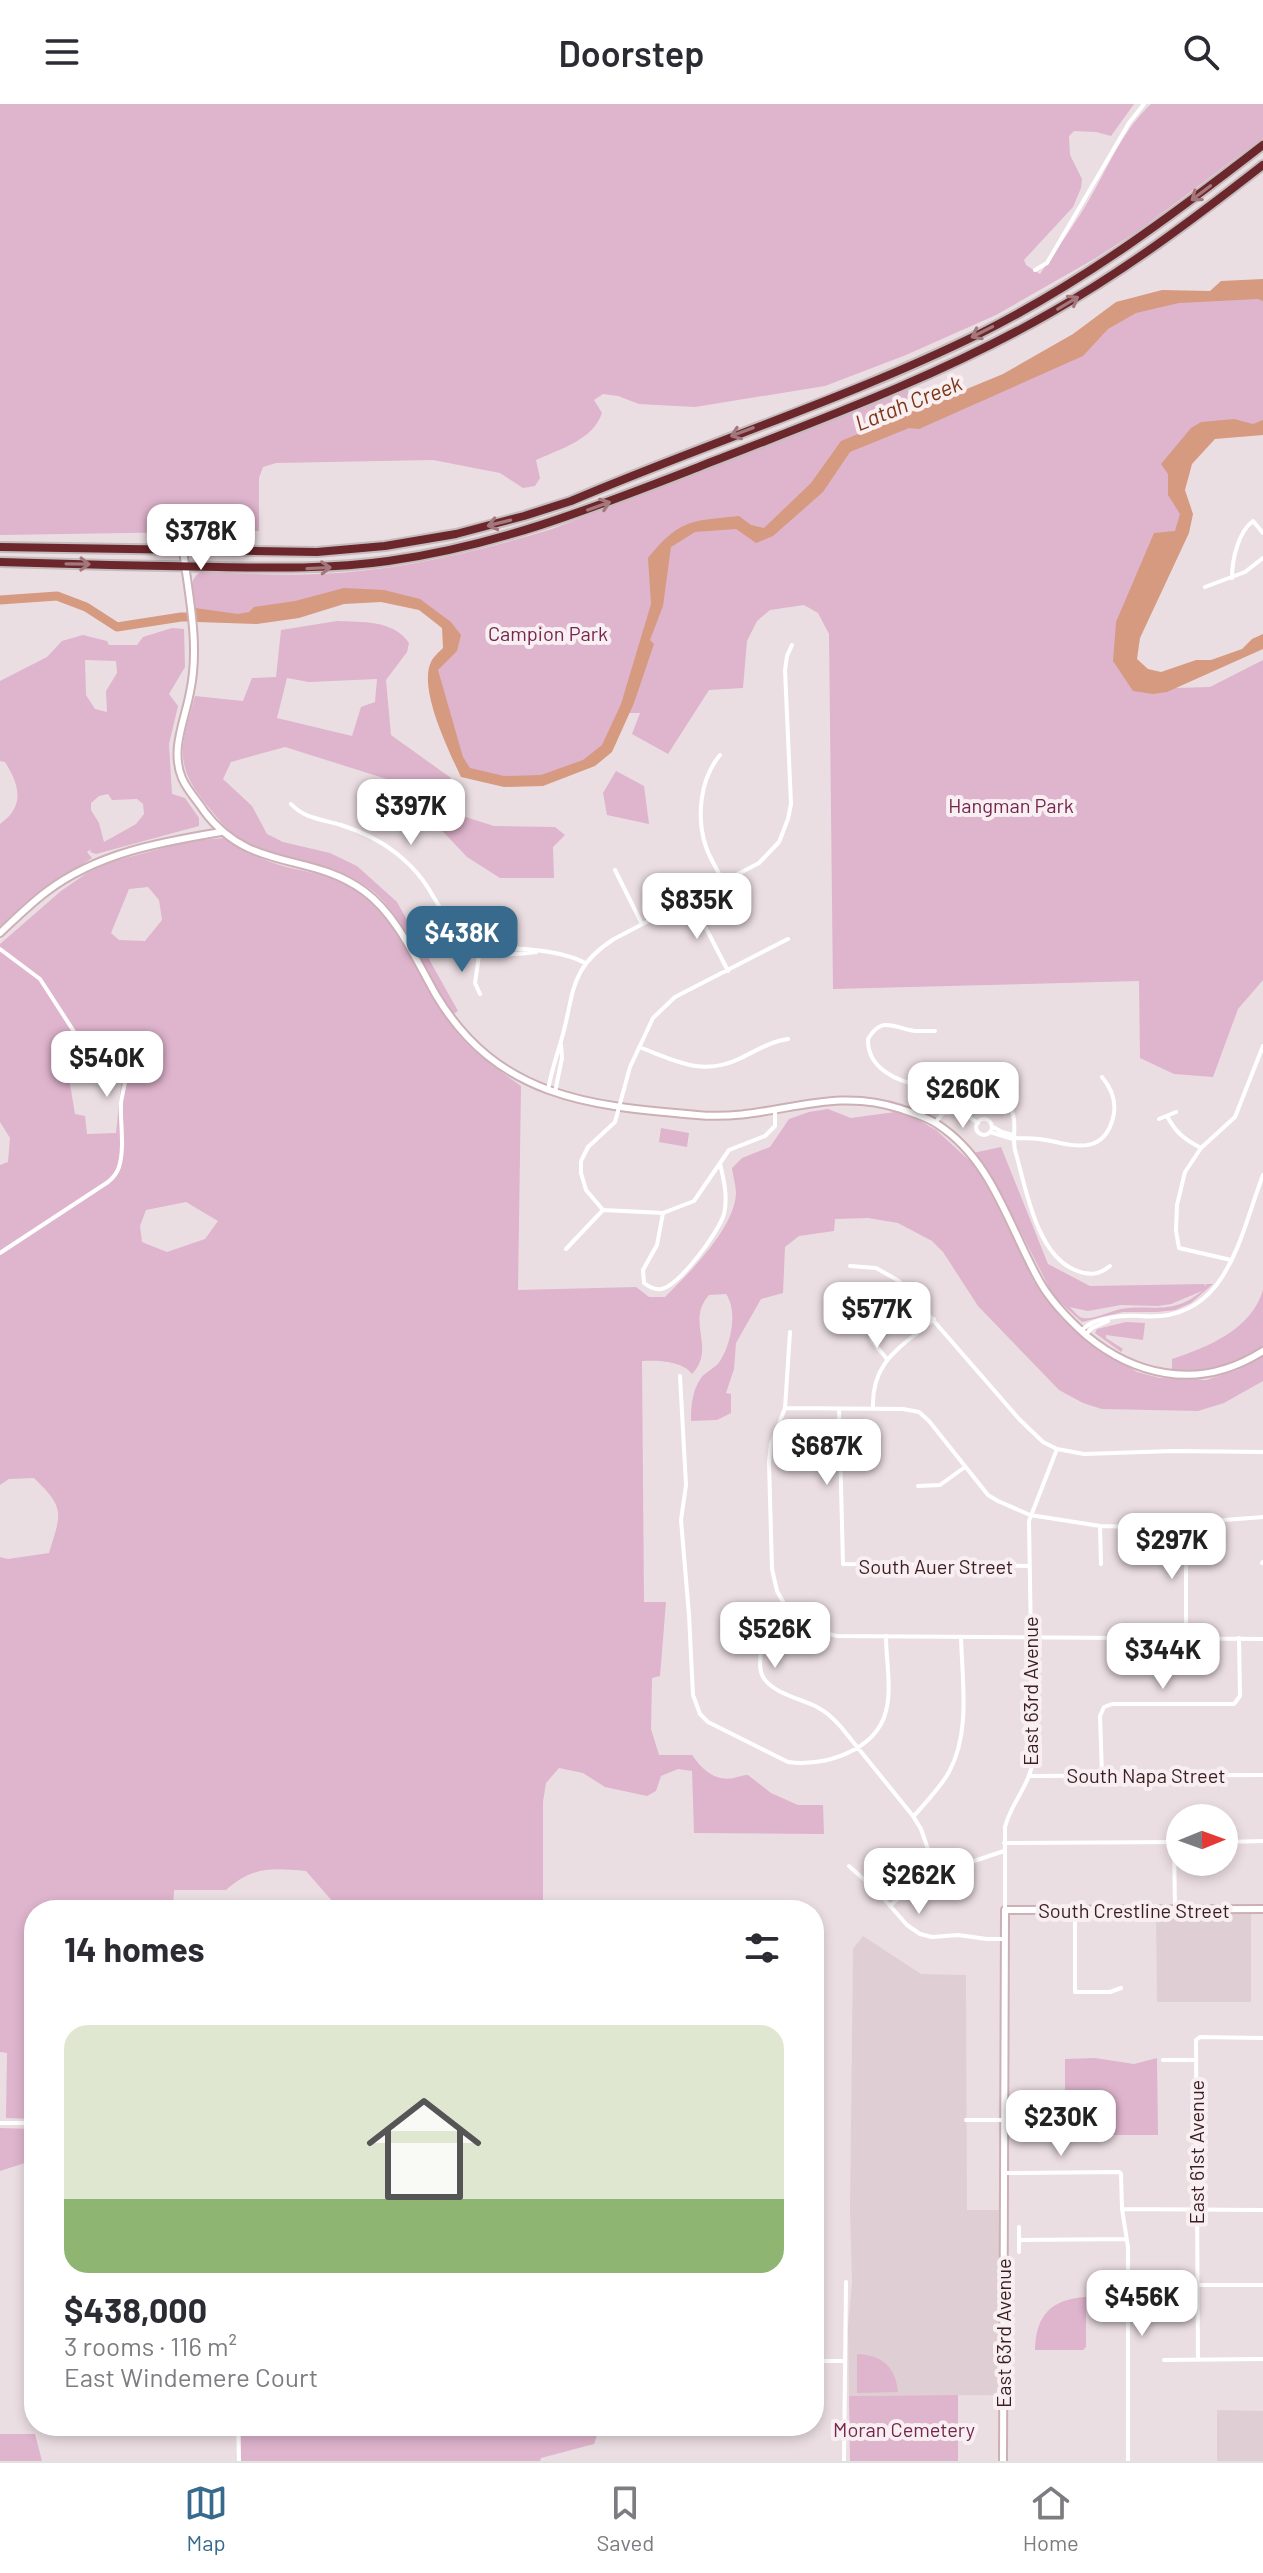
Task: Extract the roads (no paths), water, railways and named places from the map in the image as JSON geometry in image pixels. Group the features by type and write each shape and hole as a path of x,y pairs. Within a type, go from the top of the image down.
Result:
{"highway":[{"path":"0,547 291,554 385,546 456,534 571,501 851,390 981,333 1039,302 1131,245 1263,145"},
{"path":"0,562 317,569 446,552 503,538 604,504 894,389 994,343 1104,281 1192,220 1263,165"}],"main road":[{"path":"183,550 193,635 193,675 178,741 178,757 182,777 190,792 221,832 251,850 336,875 365,892 391,920 451,1018 489,1059 522,1080 552,1091 619,1106 719,1117 755,1115 833,1099 886,1104 935,1123 964,1147 983,1170 1040,1281 1057,1305 1083,1332 1109,1352 1131,1364 1192,1375 1226,1369 1263,1351"},
{"path":"0,933 46,892 98,862 153,845 221,832"},
{"name":"South Crestline Street","path":"1005,1910 1263,1909"},
{"name":"East 63rd Avenue","path":"1003,2461 1005,1910"}],"street":[{"path":"1035,270 1047,263 1129,123 1144,104"},
{"path":"1232,578 1232,564 1246,526 1253,521 1263,533"},
{"path":"1205,587 1245,572 1263,558"},
{"path":"552,1091 562,1058 561,1043 573,985 585,963 598,949 759,863 779,842 788,819 791,787 785,670 792,645"},
{"path":"720,755 709,768 702,798 701,821 706,847 723,882"},
{"path":"291,804 301,815 371,836 396,853 420,876 462,938 480,949 520,949 571,955 585,963"},
{"path":"615,870 642,924"},
{"path":"691,899 728,971"},
{"path":"775,1111 775,1126 765,1136 729,1150 694,1201 663,1213 603,1210 586,1190 581,1161 588,1147 615,1122 630,1067 653,1018 675,997 788,939"},
{"path":"0,949 40,979 82,1044 118,1056 124,1061 126,1069 121,1100 121,1160 116,1173 108,1182 0,1253"},
{"path":"480,949 475,983 480,994"},
{"path":"935,1031 916,1031 888,1024 879,1026 868,1039 869,1055 875,1063 898,1078 927,1085 963,1085 979,1089 1010,1107 1013,1137 1045,1244 1055,1258 1081,1273 1102,1273 1110,1266"},
{"path":"639,1047 686,1066 712,1068 733,1062 777,1040 788,1039"},
{"path":"1231,1260 1182,1250 1178,1246 1180,1183 1201,1148 1235,1117 1263,1046"},
{"path":"991,1129 984,1135 976,1128 986,1119 991,1129 1013,1137 1080,1147 1094,1144 1111,1127 1114,1113 1111,1087 1102,1077"},
{"path":"935,1123 943,1113 953,1111 965,1114 978,1123"},
{"path":"1159,1119 1176,1112"},
{"path":"1167,1116 1175,1132 1201,1148"},
{"path":"663,1213 657,1245 643,1270 644,1283 653,1289 675,1284 717,1228 726,1202 720,1164"},
{"path":"1083,1332 1110,1320 1129,1316 1167,1317 1202,1301 1219,1285 1263,1175"},
{"path":"566,1249 603,1210"},
{"path":"850,1266 887,1272 910,1292 1019,1419 1043,1442 1057,1449 1084,1454 1263,1452"},
{"path":"873,1409 873,1384 877,1372 887,1359 934,1319"},
{"path":"869,1330 872,1341 887,1359"},
{"path":"790,1332 785,1408 771,1444 769,1462 772,1569 777,1591 787,1609 807,1626 837,1636 1263,1639"},
{"path":"680,1376 686,1485 681,1520 683,1559 693,1695 700,1714 718,1729 788,1762 821,1761 845,1755 857,1748 880,1725 887,1709 886,1636"},
{"path":"785,1408 903,1409 919,1412 993,1498 1030,1515 1100,1526 1263,1517"},
{"name":"South Auer Street","path":"839,1409 843,1564 1030,1566"},
{"name":"East 63rd Avenue","path":"1005,1910 1004,1843 1008,1815 1030,1776 1033,1753 1030,1515 1057,1449"},
{"path":"918,1486 940,1485 965,1467"},
{"path":"1181,1523 1186,1557 1186,1637"},
{"path":"1100,1526 1101,1564"},
{"path":"787,1609 774,1618 766,1629 759,1665 763,1679 772,1687 830,1715 913,1816 921,1829 936,1872"},
{"path":"913,1816 944,1779 958,1751 962,1728 961,1637"},
{"path":"1102,1775 1100,1716 1104,1707 1112,1704 1227,1706 1237,1703 1240,1696 1239,1638"},
{"name":"South Napa Street","path":"1030,1776 1263,1775"},
{"path":"1238,1842 1263,1841"},
{"path":"1004,1843 1166,1842"},
{"path":"891,1905 908,1888 936,1872 974,1863 1004,1851"},
{"path":"849,1866 891,1905 907,1925 920,1934 1005,1939"},
{"path":"1175,1909 1176,1876"},
{"path":"1075,1910 1075,1992 1110,1992 1121,1988"},
{"name":"East 61st Avenue","path":"1198,2360 1196,2040 1200,2037 1263,2038"},
{"path":"1163,2060 1195,2060"},
{"path":"966,2120 1004,2120"},
{"path":"0,2123 24,2123"},
{"path":"1004,2173 1119,2172 1127,2239 1128,2461"},
{"path":"1122,2209 1263,2210"},
{"path":"1019,2227 1019,2252"},
{"path":"1019,2240 1127,2239"},
{"path":"844,2461 846,2282"},
{"path":"1197,2285 1263,2285"},
{"path":"1164,2360 1263,2359"},
{"path":"824,2361 844,2361"},
{"path":"238,2436 239,2461"}],"waterway":[{"name":"Latah Creek","path":"0,600 57,596 86,607 117,627 199,617"}],"park label":[{"name":"Campion Park","path":"548,633"},
{"name":"Hangman Park","path":"1011,805"},
{"name":"Moran Cemetery","path":"904,2429"}]}
